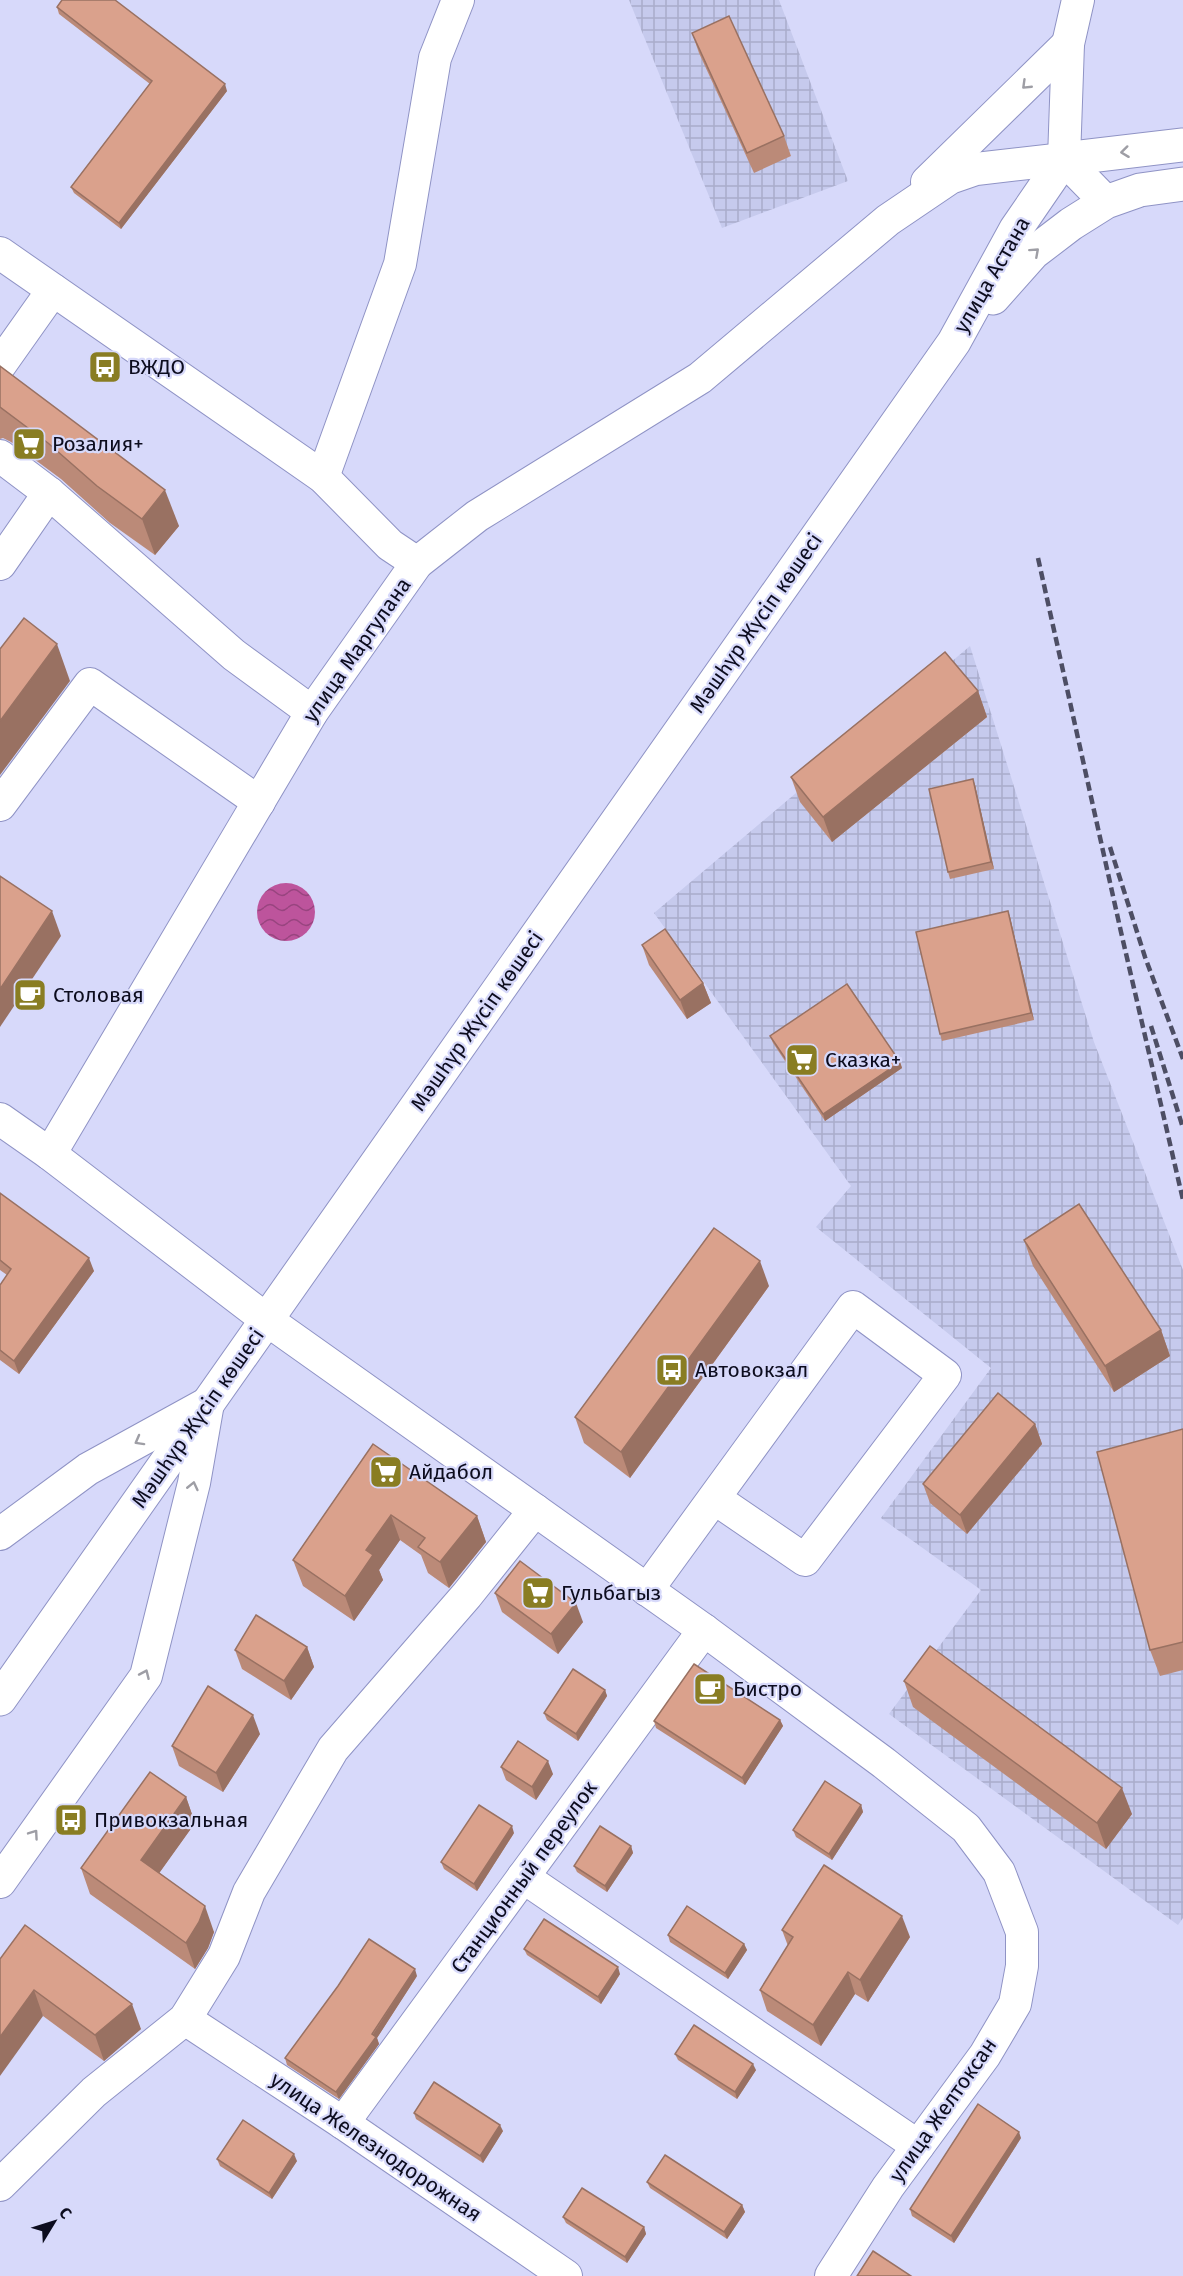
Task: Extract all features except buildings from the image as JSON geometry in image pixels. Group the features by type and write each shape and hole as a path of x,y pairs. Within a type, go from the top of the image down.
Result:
{"main road":[{"path":"1064,159 1183,145"},
{"name":"улица Астана","path":"954,342 1016,230 1064,159"},
{"name":"улица Астана","path":"954,342 1033,253 1071,224 1106,202 1140,190 1183,184"},
{"name":"Мәшһүр Жүсіп көшесі","path":"0,1699 954,342"}],"street":[{"path":"323,477 400,264 435,58 458,0"},
{"path":"1078,0 1068,44 1064,159 1106,202"},
{"path":"417,563 477,516 700,378 888,220 1068,44"},
{"path":"888,220 950,178 976,170 1064,159"},
{"name":"улица Маргулана","path":"0,253 323,477 390,545 417,563 312,712 50,1154"},
{"path":"0,365 53,290"},
{"path":"0,456 49,493 234,656 312,712"},
{"path":"0,564 49,493"},
{"path":"0,805 90,684 258,802"},
{"path":"0,1119 50,1154 267,1320 704,1630"},
{"path":"647,1590 853,1307 945,1375 805,1560 714,1498"},
{"path":"0,1534 88,1469 208,1403"},
{"path":"0,1882 146,1676 194,1483 208,1403"},
{"path":"0,2185 94,2092 185,2019 224,1956 249,1892 333,1749 467,1595 535,1510"},
{"name":"Станционный переулок","path":"344,2123 704,1630"},
{"name":"улица Желтоксан","path":"704,1630 884,1763 966,1828 999,1872 1022,1932 1022,1966 1015,2004 985,2055 888,2187 831,2276"},
{"path":"523,1877 918,2146"},
{"name":"улица Железнодорожная","path":"185,2019 344,2123 566,2276"}],"shaded area":[{"path":"629,0 779,0 848,181 722,228"},
{"path":"970,646 1094,1042 1183,1270 1183,1918 1178,1925 889,1714 981,1590 881,1518 991,1368 816,1227 851,1186 654,913"}],"water":[{"path":"280,883 292,883 307,891 315,906 315,918 307,933 292,941 280,941 265,933 257,918 257,906 265,891"}],"railway":[{"path":"1038,558 1183,1200"},
{"path":"1110,847 1145,957 1183,1059"},
{"path":"1151,1026 1183,1128"}],"place":[{"name":"ВЖДО","path":"105,367"},
{"name":"Розалия+","path":"29,444"},
{"name":"Столовая","path":"30,995"},
{"name":"Сказка+","path":"802,1060"},
{"name":"Автовокзал","path":"672,1370"},
{"name":"Айдабол","path":"386,1472"},
{"name":"Гульбагыз","path":"538,1593"},
{"name":"Бистро","path":"710,1689"},
{"name":"Привокзальная","path":"71,1820"}]}
